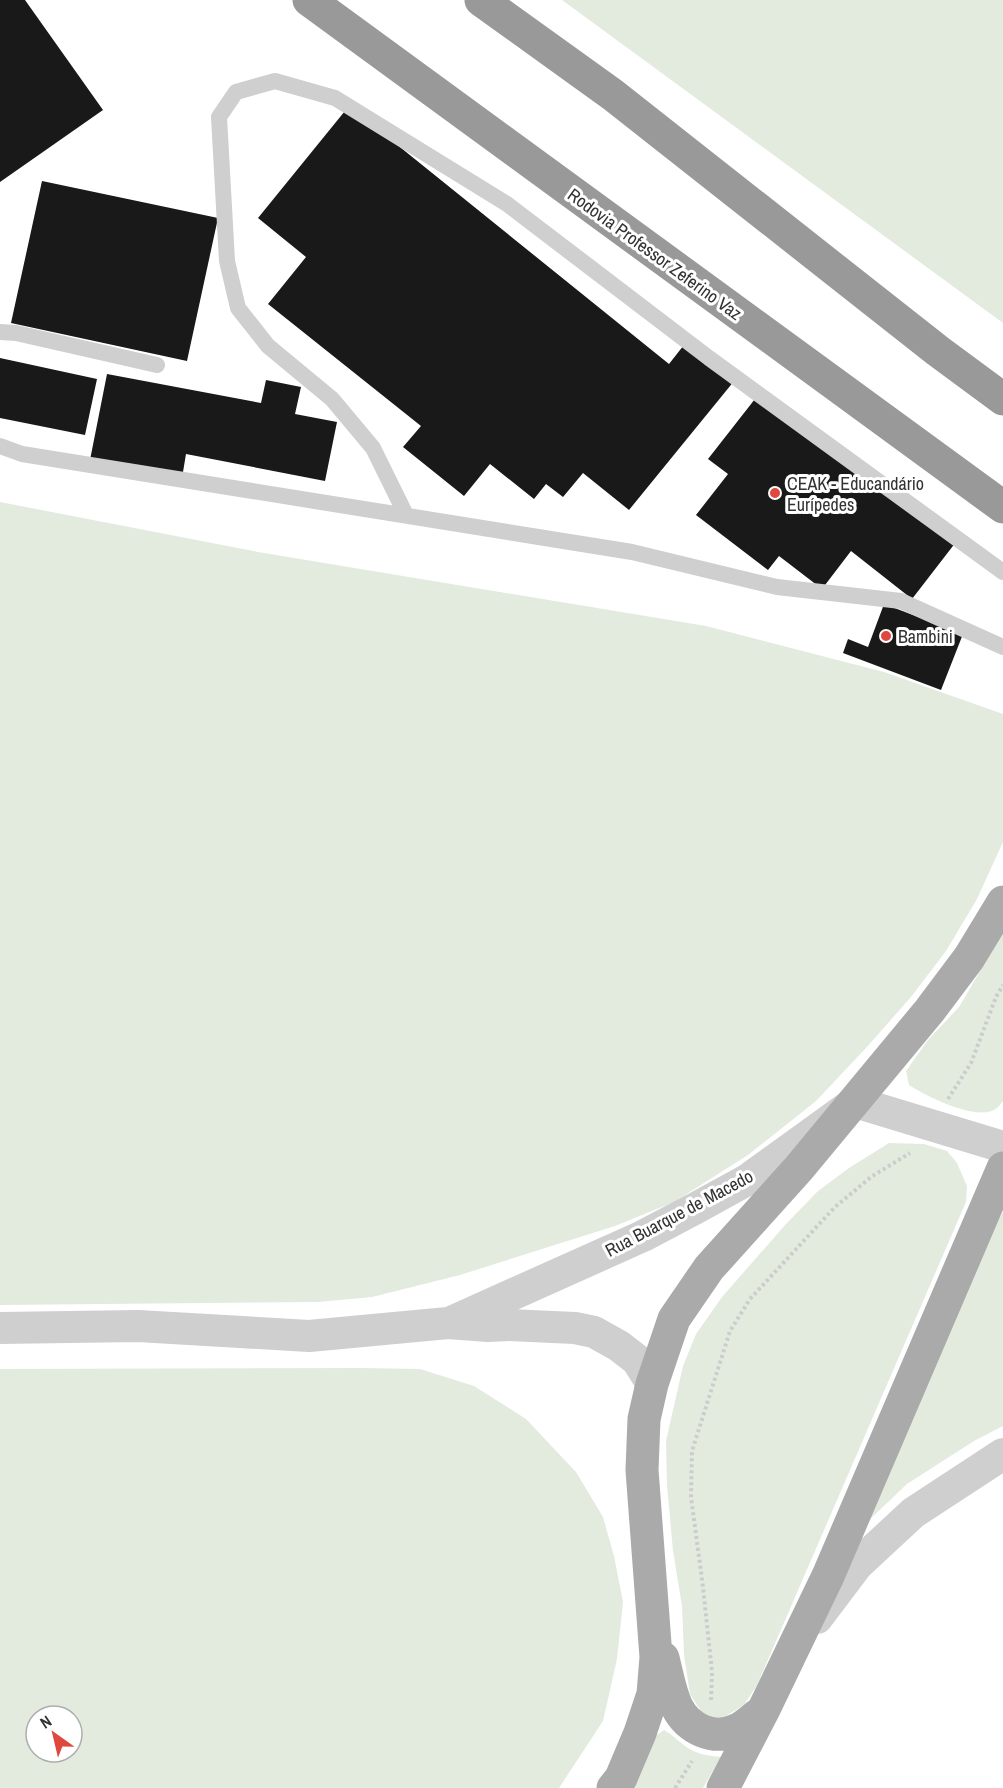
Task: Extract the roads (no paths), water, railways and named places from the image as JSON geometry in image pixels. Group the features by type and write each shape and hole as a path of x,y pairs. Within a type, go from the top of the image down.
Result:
{"highway":[{"name":"Rodovia Professor Zeferino Vaz","path":"309,0 1003,507"},
{"path":"482,0 613,95 938,351 1003,399"},
{"path":"938,351 1003,386"}],"main road":[{"path":"613,1788 621,1778 640,1734 653,1694 656,1657 642,1470 644,1419 652,1384 674,1319 709,1268 799,1168 930,1010 969,958 1003,902"},
{"path":"723,1788 828,1576 1003,1168"},
{"path":"654,1612 666,1672 678,1708 688,1721 712,1735 723,1735 738,1730 763,1711"}],"street":[{"path":"855,1101 1003,1147"},
{"name":"Rua Buarque de Macedo","path":"448,1323 643,1236 696,1208 747,1180 855,1101"},
{"path":"0,1328 138,1326 309,1336 448,1323 574,1328 594,1332 619,1346 637,1360 652,1384"},
{"path":"790,1655 857,1565 912,1513 1003,1454"}],"lane":[{"path":"406,515 373,448 332,399 268,346 238,308 227,261 219,117 236,92 275,81 335,98 507,204 719,365 1003,572"},
{"path":"0,332 16,333 157,365"},
{"path":"0,446 22,454 632,552 777,587 901,601 1003,647"}],"place":[{"name":"CEAK - Educandário Eurípedes","path":"775,493"},
{"name":"Bambini","path":"886,636"}]}
